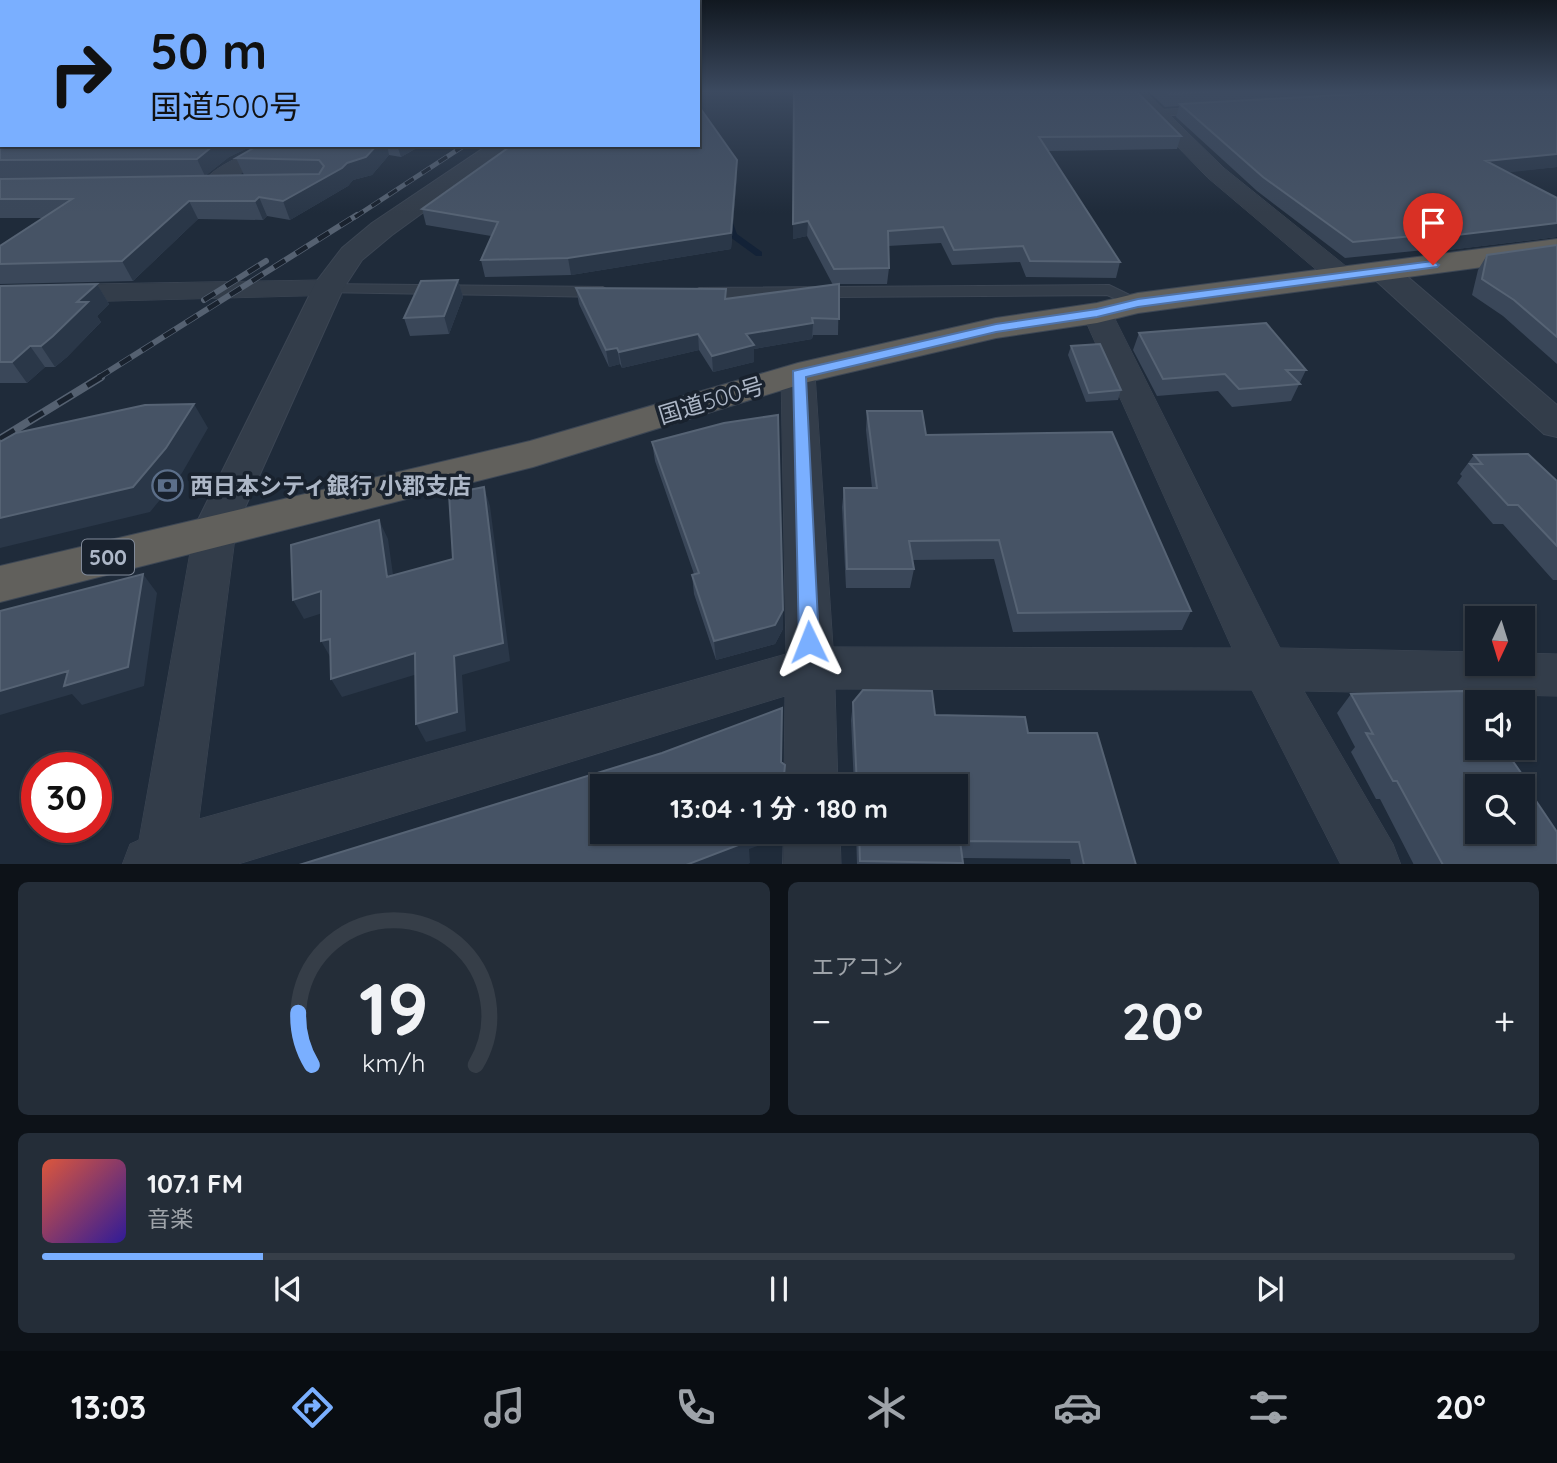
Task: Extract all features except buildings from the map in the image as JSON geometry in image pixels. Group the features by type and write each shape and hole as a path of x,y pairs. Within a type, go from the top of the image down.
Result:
{"highway":[{"name":"国道500号","path":"0,584 533,454 798,374 996,328 1117,308 1557,248"}],"street":[{"path":"1176,132 1216,173 1342,277"},
{"path":"212,186 238,164 267,152 271,147"},
{"path":"501,147 382,229 352,254 327,289 215,530 158,861 810,668 1266,669 1557,675"},
{"path":"186,186 251,185"},
{"path":"1384,272 1557,425"},
{"path":"0,295 327,289"},
{"path":"1117,308 1266,669 1372,864"},
{"path":"798,374 810,668 811,774"},
{"path":"812,844 812,864"}],"lane":[{"path":"327,289 624,292"},
{"path":"680,293 1109,290 1117,308"}],"waterway":[{"path":"727,218 733,235 759,254"}],"railway":[{"path":"355,217 462,147"},
{"path":"98,378 357,215"},
{"path":"204,300 266,261"},
{"path":"0,439 101,377"}],"place":[{"name":"西日本シティ銀行 小郡支店","path":"167,485"}],"route":[{"path":"809,642 798,374 996,328 1097,313 1138,303 1433,265"}]}
